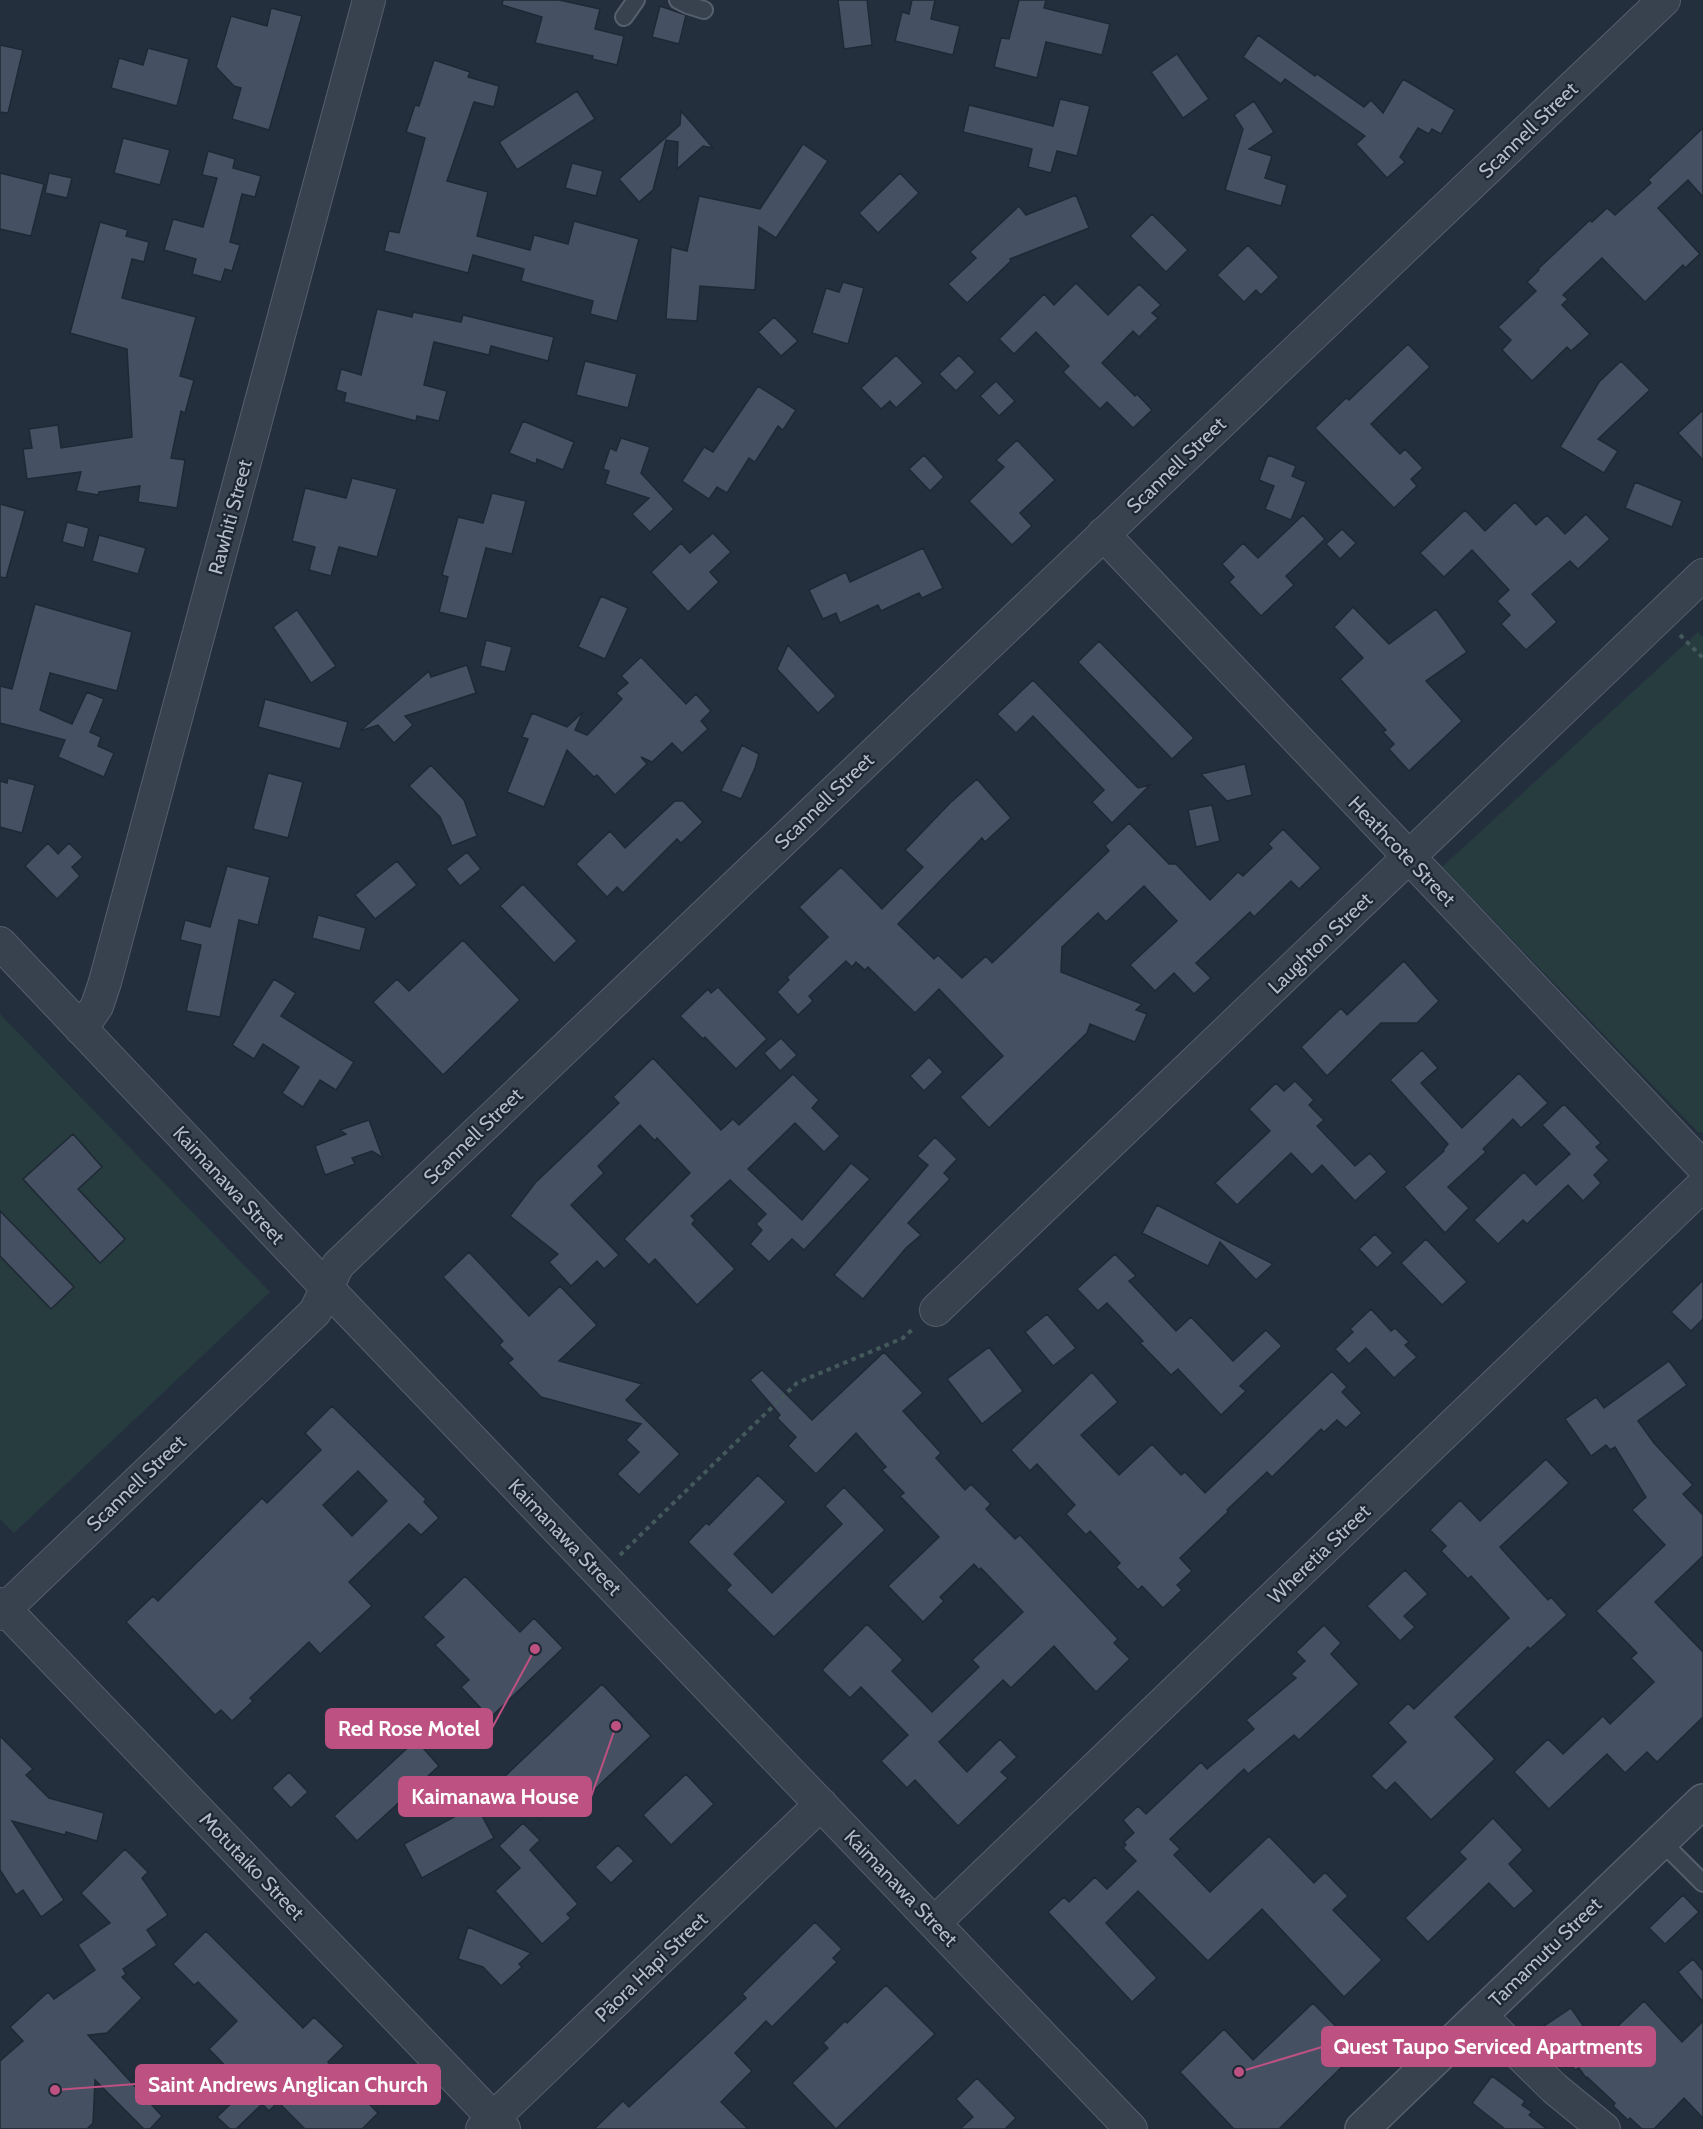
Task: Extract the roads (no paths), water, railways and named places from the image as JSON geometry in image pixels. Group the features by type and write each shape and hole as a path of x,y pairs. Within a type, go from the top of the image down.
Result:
{"street":[{"name":"Rawhiti Street","path":"81,1029 97,1006 105,982 369,0"},
{"name":"Scannell Street","path":"2,1609 315,1312 338,1265 1102,534 1665,0"},
{"name":"Heathcote Street","path":"1102,534 1703,1167"},
{"name":"Laughton Street","path":"936,1310 1703,575"},
{"name":"Kaimanawa Street","path":"0,943 1131,2129"},
{"name":"Wheretia Street","path":"934,1923 1703,1185"},
{"name":"Motutaiko Street","path":"2,1609 493,2125"},
{"name":"Tamamutu Street","path":"1362,2129 1703,1801"},
{"name":"Pāora Hapi Street","path":"493,2125 821,1804"},
{"path":"1480,2015 1554,2088 1604,2129"}],"lane":[{"path":"624,17 636,0"},
{"path":"678,0 704,10"},
{"path":"1661,1840 1703,1883"}],"place":[{"name":"Red Rose Motel","path":"535,1649"},
{"name":"Kaimanawa House","path":"616,1726"},
{"name":"Quest Taupo Serviced Apartments","path":"1239,2072"},
{"name":"Saint Andrews Anglican Church","path":"55,2090"}]}
